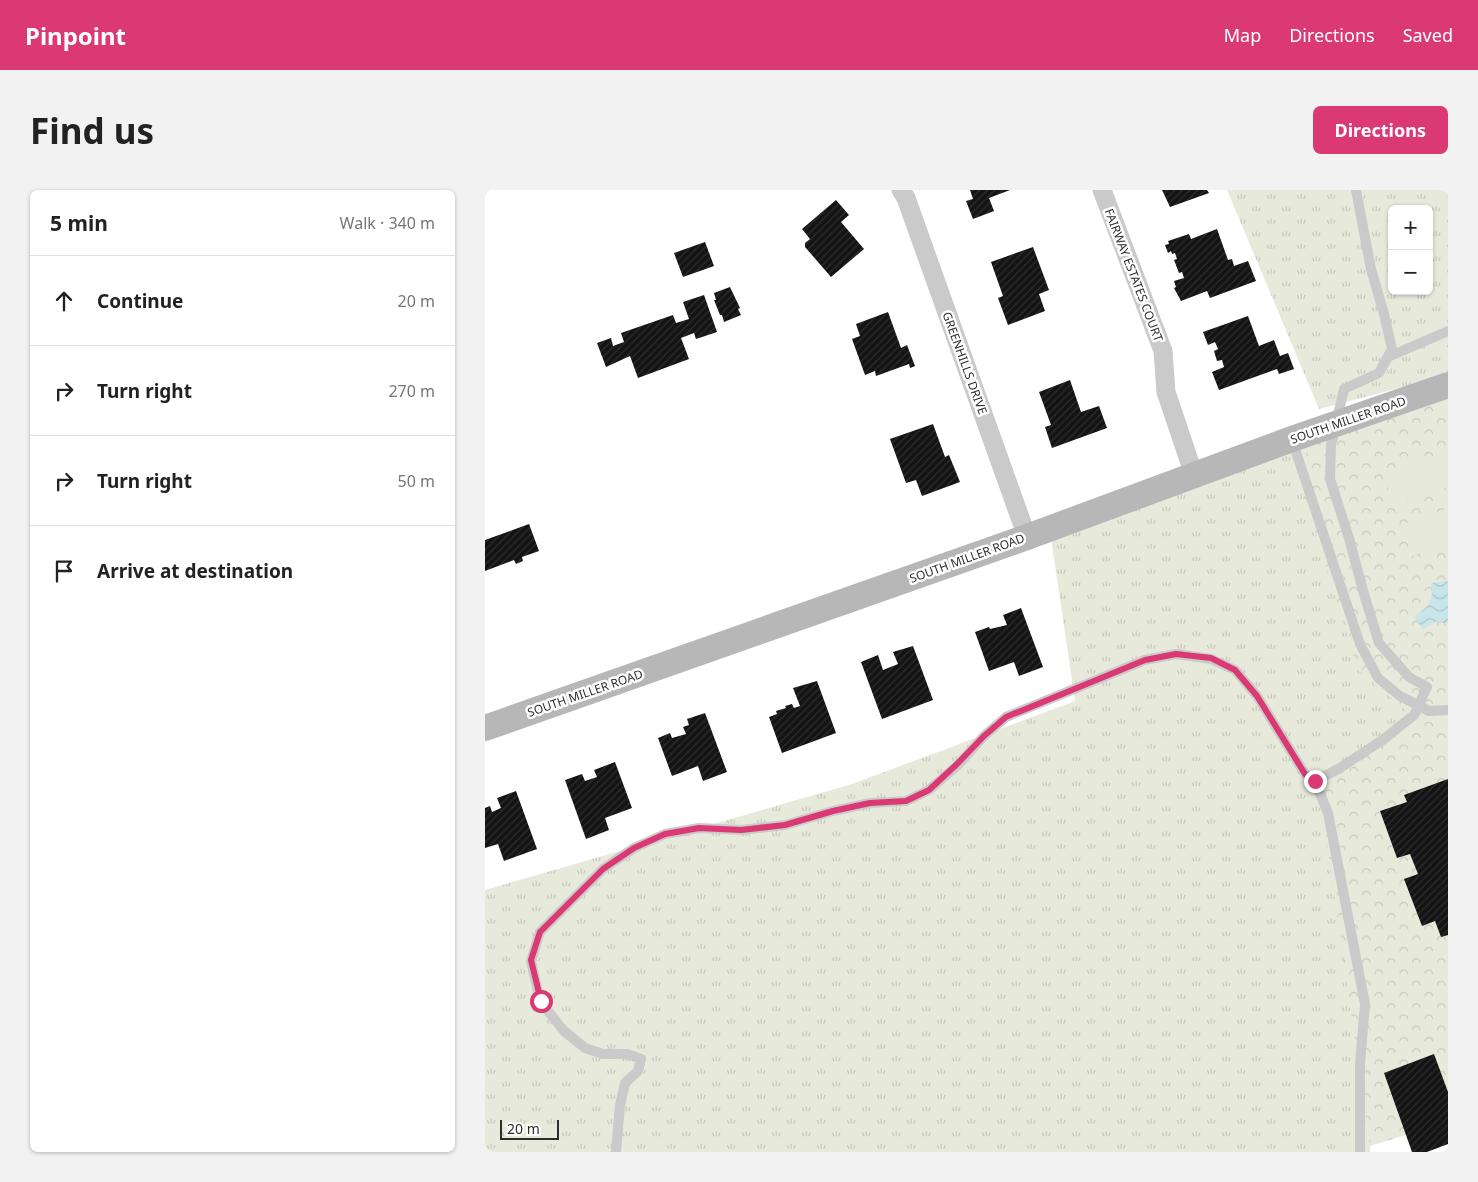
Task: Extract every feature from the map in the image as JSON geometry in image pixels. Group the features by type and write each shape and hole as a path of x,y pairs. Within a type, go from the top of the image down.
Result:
{"street":[{"name":"GREENHILLS DRIVE","path":"901,190 906,198 1027,536"},
{"name":"FAIRWAY ESTATES COURT","path":"1102,190 1163,351 1166,392 1194,475"},
{"name":"SOUTH MILLER ROAD","path":"485,728 1448,385"}],"lane":[{"path":"1315,781 1340,768 1384,739 1414,715 1427,687 1409,676 1379,643 1330,479 1331,445 1344,389 1379,373 1392,349 1371,269 1356,190"},
{"path":"1388,356 1448,331"},
{"path":"1292,440 1360,644 1378,678 1400,696 1429,711 1448,710"},
{"path":"617,1152 620,1105 625,1083 638,1071 641,1058 627,1054 603,1054 585,1048 564,1031 541,1001 531,960 540,932 603,869 634,848 665,834 699,828 741,830 785,825 833,811 870,803 906,801 929,790 1006,717 1145,660 1176,654 1211,658 1235,670 1257,696 1305,774 1315,781 1328,813 1365,1004 1360,1064 1360,1152"}],"green space":[{"path":"1227,190 1448,190 1448,374 1319,409"},
{"path":"1448,395 1448,1122 1370,1146 1320,794 1412,716 1358,670 1299,479 1309,444"},
{"path":"1309,444 1412,716 1370,1152 485,1152 485,890 852,784 1075,701 1051,538"},
{"path":"1448,451 1448,487 1395,505 1383,474"},
{"path":"1448,508 1448,544 1413,556 1402,525"}],"water":[{"path":"1448,581 1448,623 1435,622 1423,630 1414,616 1427,607 1432,594 1431,583"}],"building":[{"path":"970,190 1010,190 989,198 994,211 973,219 966,201 973,199"},
{"path":"1162,190 1207,190 1209,193 1170,207"},
{"path":"836,200 849,215 841,222 864,249 831,277 805,247 805,243 810,239 802,229"},
{"path":"1217,229 1228,260 1232,259 1234,266 1248,261 1256,281 1210,298 1207,291 1181,301 1174,288 1176,287 1174,281 1184,278 1182,272 1179,273 1174,260 1177,259 1175,253 1172,254 1171,251 1168,253 1165,245 1169,244 1168,241 1189,234 1191,239"},
{"path":"705,242 714,266 683,277 674,253"},
{"path":"1033,247 1049,290 1039,294 1045,311 1008,325 998,298 1003,296 991,262"},
{"path":"730,287 740,308 738,309 741,315 724,322 714,300 716,300 714,293"},
{"path":"704,295 717,332 696,339 694,333 681,338 689,359 638,378 630,356 606,367 597,343 611,338 613,346 624,342 621,333 673,315 676,323 689,319 683,302"},
{"path":"888,312 901,348 907,345 915,366 910,368 909,364 876,376 875,371 865,375 852,339 860,336 856,324"},
{"path":"1248,316 1259,346 1274,340 1280,356 1288,353 1294,369 1279,374 1277,369 1219,390 1212,372 1224,367 1222,360 1217,361 1214,351 1218,349 1215,342 1208,345 1203,332"},
{"path":"1070,380 1081,412 1099,406 1107,428 1052,448 1045,427 1051,425 1039,392"},
{"path":"933,424 945,457 949,455 960,482 922,496 916,480 906,483 890,439"},
{"path":"529,524 539,551 522,557 523,561 516,564 514,560 485,571 485,540"},
{"path":"1021,608 1043,667 1019,676 1014,662 989,671 975,632 989,627 990,629 1007,625 1003,615"},
{"path":"913,646 933,700 882,719 861,662 878,655 883,670 898,664 893,652"},
{"path":"817,681 836,733 782,753 769,717 777,714 776,711 786,708 785,706 792,704 794,708 800,706 793,688"},
{"path":"705,713 727,772 703,781 698,766 672,776 658,738 670,733 672,738 686,734 683,727 689,725 687,719"},
{"path":"615,762 632,808 605,818 609,830 586,839 565,780 582,774 585,781 597,777 594,770"},
{"path":"1448,779 1448,935 1441,937 1435,921 1422,926 1404,879 1418,874 1410,854 1397,858 1380,811 1407,802 1404,795"},
{"path":"516,791 537,849 504,861 498,844 485,848 485,808 490,806 492,812 501,808 497,798"},
{"path":"1434,1054 1448,1092 1448,1144 1427,1152 1412,1152 1384,1073"}],"route":[{"path":"541,1001 531,960 540,932 603,869 634,848 665,834 699,828 741,830 785,825 833,811 870,803 906,801 929,790 1006,717 1145,660 1176,654 1211,658 1235,670 1257,696 1305,774 1315,781"}]}
